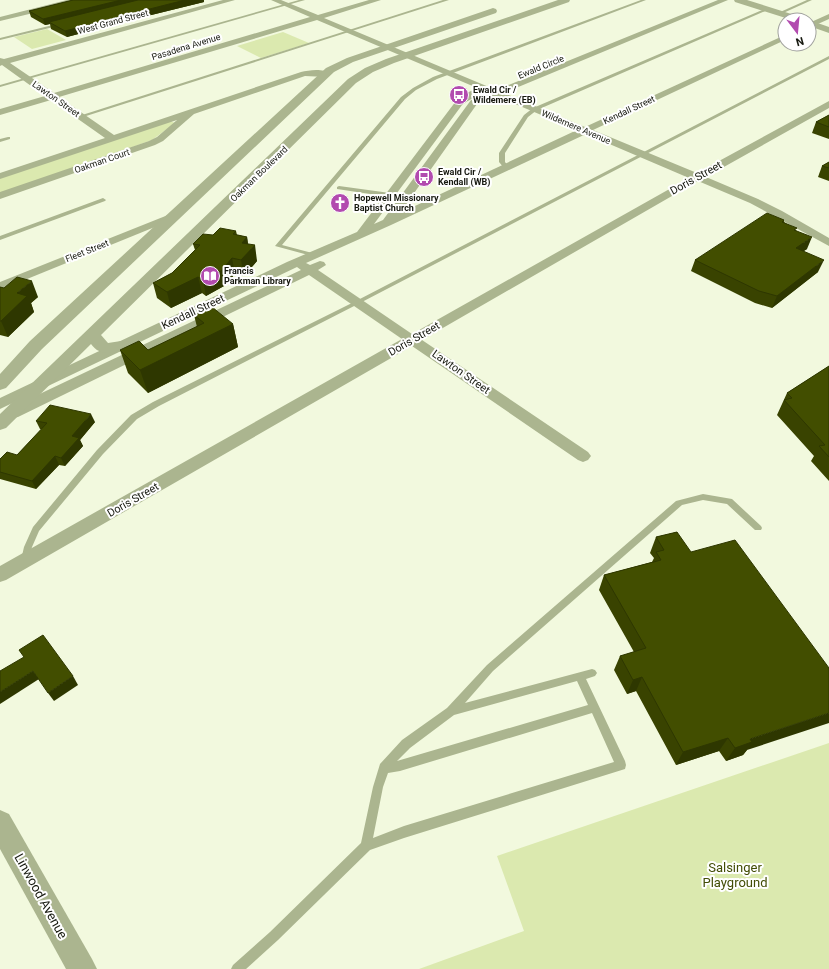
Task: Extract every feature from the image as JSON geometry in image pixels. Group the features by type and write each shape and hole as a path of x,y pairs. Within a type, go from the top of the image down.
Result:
{"street":[{"path":"0,19 76,0"},
{"name":"West Grand Street","path":"1,62 231,0"},
{"name":"Wildemere Avenue","path":"275,0 698,177 766,207 829,243"},
{"name":"Pasadena Avenue","path":"0,112 377,0"},
{"name":"Oakman Boulevard","path":"0,424 6,408 38,386 93,335 352,81 378,66 406,55 566,0"},
{"name":"Ewald Circle","path":"362,233 459,103 466,97 709,0"},
{"name":"Ewald Circle","path":"387,223 471,105 478,100 724,0"},
{"path":"738,0 777,12"},
{"path":"0,384 36,345 325,75 350,60 505,7"},
{"path":"817,21 829,16"},
{"path":"817,26 829,30"},
{"name":"Kendall Street","path":"6,408 304,266 314,255 506,168 777,41"},
{"name":"Lawton Street","path":"1,62 54,96 112,138"},
{"name":"Oakman Court","path":"0,176 304,74 315,73 325,75"},
{"path":"325,75 352,81"},
{"name":"Doris Street","path":"0,575 698,177 829,104"},
{"name":"Oakman Court","path":"0,196 152,143 160,139 195,110"},
{"name":"Fleet Street","path":"0,286 174,216"},
{"name":"Kendall Street","path":"38,386 121,346 304,266 371,241 387,223"},
{"path":"156,232 191,239"},
{"name":"Lawton Street","path":"304,266 583,456"},
{"path":"93,335 100,346 104,348 109,349 121,346"},
{"name":"Linwood Avenue","path":"0,823 82,969"}],"lane":[{"path":"0,86 303,0"},
{"path":"81,116 447,0"},
{"path":"314,255 278,246 403,98 419,85 644,0"},
{"path":"782,12 810,0"},
{"path":"506,168 502,162 502,154 526,116 535,110 768,9"},
{"path":"0,39 67,22"},
{"path":"25,561 28,547 36,529 121,429 134,418 156,404 358,302 829,56"},
{"path":"0,141 8,138"},
{"path":"339,188 390,195"},
{"path":"0,238 104,200"},
{"path":"366,846 378,787 384,768 406,744 451,711 490,668 679,503 702,497 729,501 758,528"},
{"path":"451,711 592,673"},
{"path":"237,969 279,931 366,846 404,832 621,765 580,676"},
{"path":"384,768 400,766 457,750 594,708"}],"green space":[{"path":"47,29 66,40 32,49 14,37"},
{"path":"283,32 309,43 261,58 237,46"},
{"path":"170,121 175,123 152,140 0,194 0,178"},
{"name":"Salsinger Playground","path":"829,743 829,969 419,969 524,931 497,856"}],"building":[{"path":"73,0 121,0 43,19 29,11"},
{"path":"138,0 185,0 65,31 49,22"},
{"path":"829,115 829,127 816,122"},
{"path":"829,162 829,168 822,166"},
{"path":"767,213 784,220 782,222 797,228 794,230 812,237 796,248 824,260 777,296 759,291 695,260"},
{"path":"220,228 236,231 233,234 247,237 242,243 255,245 241,260 232,258 221,271 203,280 198,277 167,292 153,283 172,273 200,245 193,244 203,234 213,235"},
{"path":"17,277 32,281 17,293 27,296 0,321 0,287 4,288"},
{"path":"212,307 233,324 140,370 120,350 139,341 148,350 204,323 194,315"},
{"path":"829,366 829,457 819,446 825,445 784,400 792,398 787,393"},
{"path":"50,405 91,414 72,436 79,438 61,458 55,456 32,481 0,472 0,459 7,452 17,455 47,423 36,421"},
{"path":"677,532 691,552 735,540 829,668 829,713 750,739 752,742 735,748 728,738 683,752 642,677 633,680 620,656 646,648 604,575 661,560 656,552 664,550 656,537"},
{"path":"43,635 73,676 48,693 33,671 0,692 0,671 24,657 19,650"}],"place":[{"name":"Ewald Cir / Wildemere (EB)","path":"459,95"},
{"name":"Ewald Cir / Kendall (WB)","path":"424,177"},
{"name":"Hopewell Missionary Baptist Church","path":"340,203"},
{"name":"Francis Parkman Library","path":"210,276"}]}
